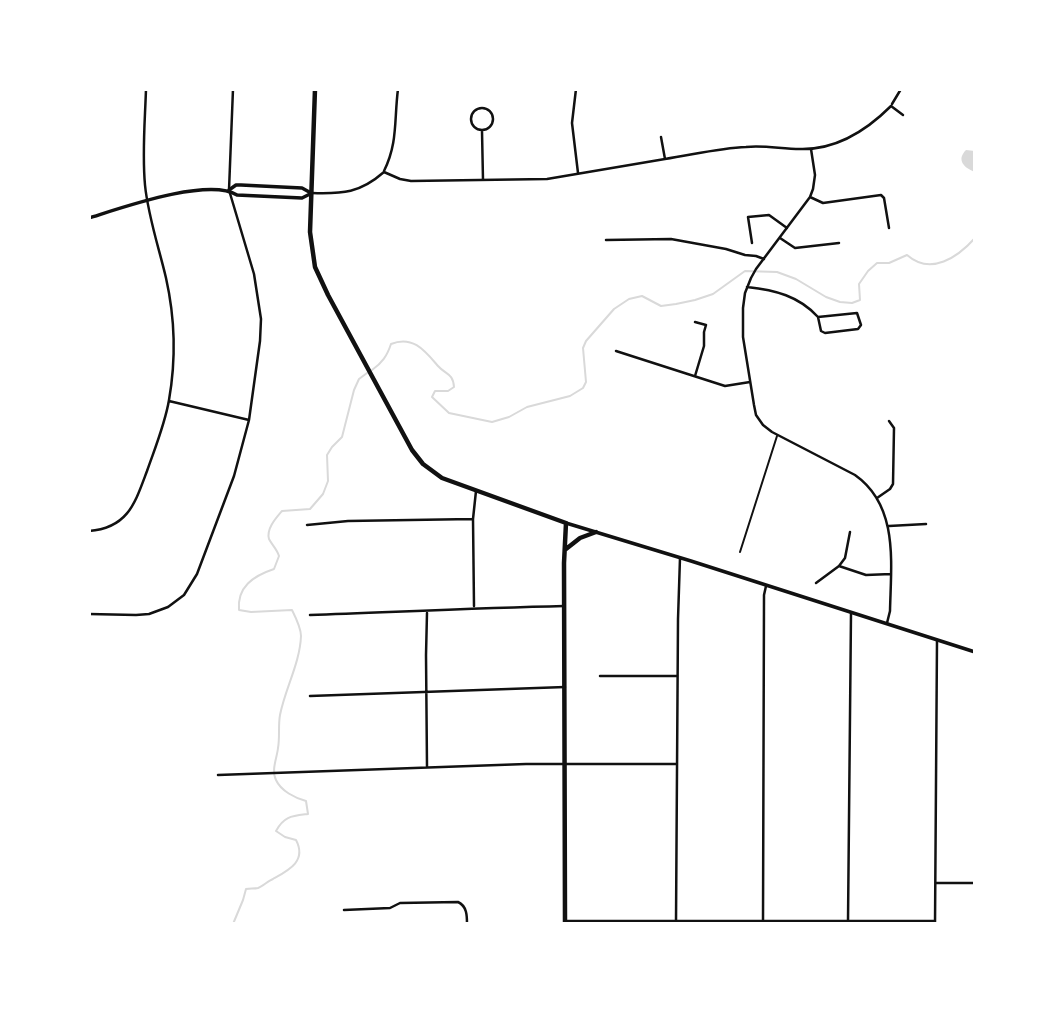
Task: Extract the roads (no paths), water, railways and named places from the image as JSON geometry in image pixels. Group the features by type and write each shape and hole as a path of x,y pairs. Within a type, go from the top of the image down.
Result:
{"main road":[{"path":"315,89 310,232 315,267 412,450 423,464 442,478 566,523 565,922"},
{"path":"565,550 580,538 596,532"}],"street":[{"path":"89,531 113,525 132,507 157,444 169,401 173,350 171,307 147,200 144,173 146,89"},
{"path":"89,614 149,614 177,601 197,574 234,476 249,420 261,319 254,274 229,190 233,89"},
{"path":"229,190 237,195 302,198 312,193 345,193 374,180 384,172 391,154 398,89"},
{"path":"576,89 572,123 579,174"},
{"path":"384,172 411,181 547,179 747,146 811,149 834,144 871,124 891,106 901,89"},
{"path":"891,106 903,115"},
{"path":"484,108 490,111 493,121 490,127 482,131 475,128 471,117 475,110 484,108"},
{"path":"482,131 483,180"},
{"path":"662,138 665,159"},
{"path":"811,149 815,180 810,197 762,261 747,287 742,321 750,382 759,420 766,429 855,475 877,498 888,526 891,574 887,623"},
{"path":"89,218 147,200 182,193 229,190 241,185 302,188 312,193"},
{"path":"810,197 823,203 881,195 884,198 889,229"},
{"path":"752,243 748,217 769,215 787,228"},
{"path":"780,238 795,248 839,243"},
{"path":"606,240 671,239 756,256 762,261"},
{"path":"747,287 788,295 805,304 818,317 822,333 858,329 861,324 857,313 818,317"},
{"path":"695,322 706,325 704,346 695,376"},
{"path":"616,351 725,386 750,382"},
{"path":"169,401 249,420"},
{"path":"877,498 890,489 894,480 894,428 889,421"},
{"path":"474,607 473,519 476,491"},
{"path":"307,525 348,521 473,519"},
{"path":"566,523 975,652"},
{"path":"888,526 926,524"},
{"path":"817,583 845,558 850,532"},
{"path":"676,921 680,558"},
{"path":"839,566 866,575 891,574"},
{"path":"763,921 766,586"},
{"path":"310,615 474,607 564,606"},
{"path":"427,767 428,611"},
{"path":"848,921 851,612"},
{"path":"565,922 935,922 937,640"},
{"path":"600,676 678,676"},
{"path":"310,696 565,687"},
{"path":"218,775 427,767 677,764"},
{"path":"935,883 975,883"},
{"path":"344,910 390,908 400,903 441,901 462,904 467,924"}],"lane":[{"path":"740,552 778,435"}],"waterway":[{"path":"372,370 384,359 391,344 412,343 423,350 452,379 454,387 448,391 435,391 432,397 449,413 492,422 509,417 527,407 570,396 583,388 586,382 583,348 586,341 614,309 629,299 642,296 661,306 695,300 713,294 745,271 777,272 796,279 826,297 852,303 860,300 859,284 877,263 889,263 907,255 925,264 944,262 961,252 975,238"},
{"path":"233,924 246,889 260,887 295,864 299,854 296,840 276,831 282,822 289,818 308,814 306,801 281,788 274,772 280,715 300,646 299,626 292,610 251,612 239,610 239,602 244,589 253,579 274,569 279,556 268,535 277,517 282,511 310,509 323,494 328,481 327,455 342,437 354,390 359,379 367,373"}]}
